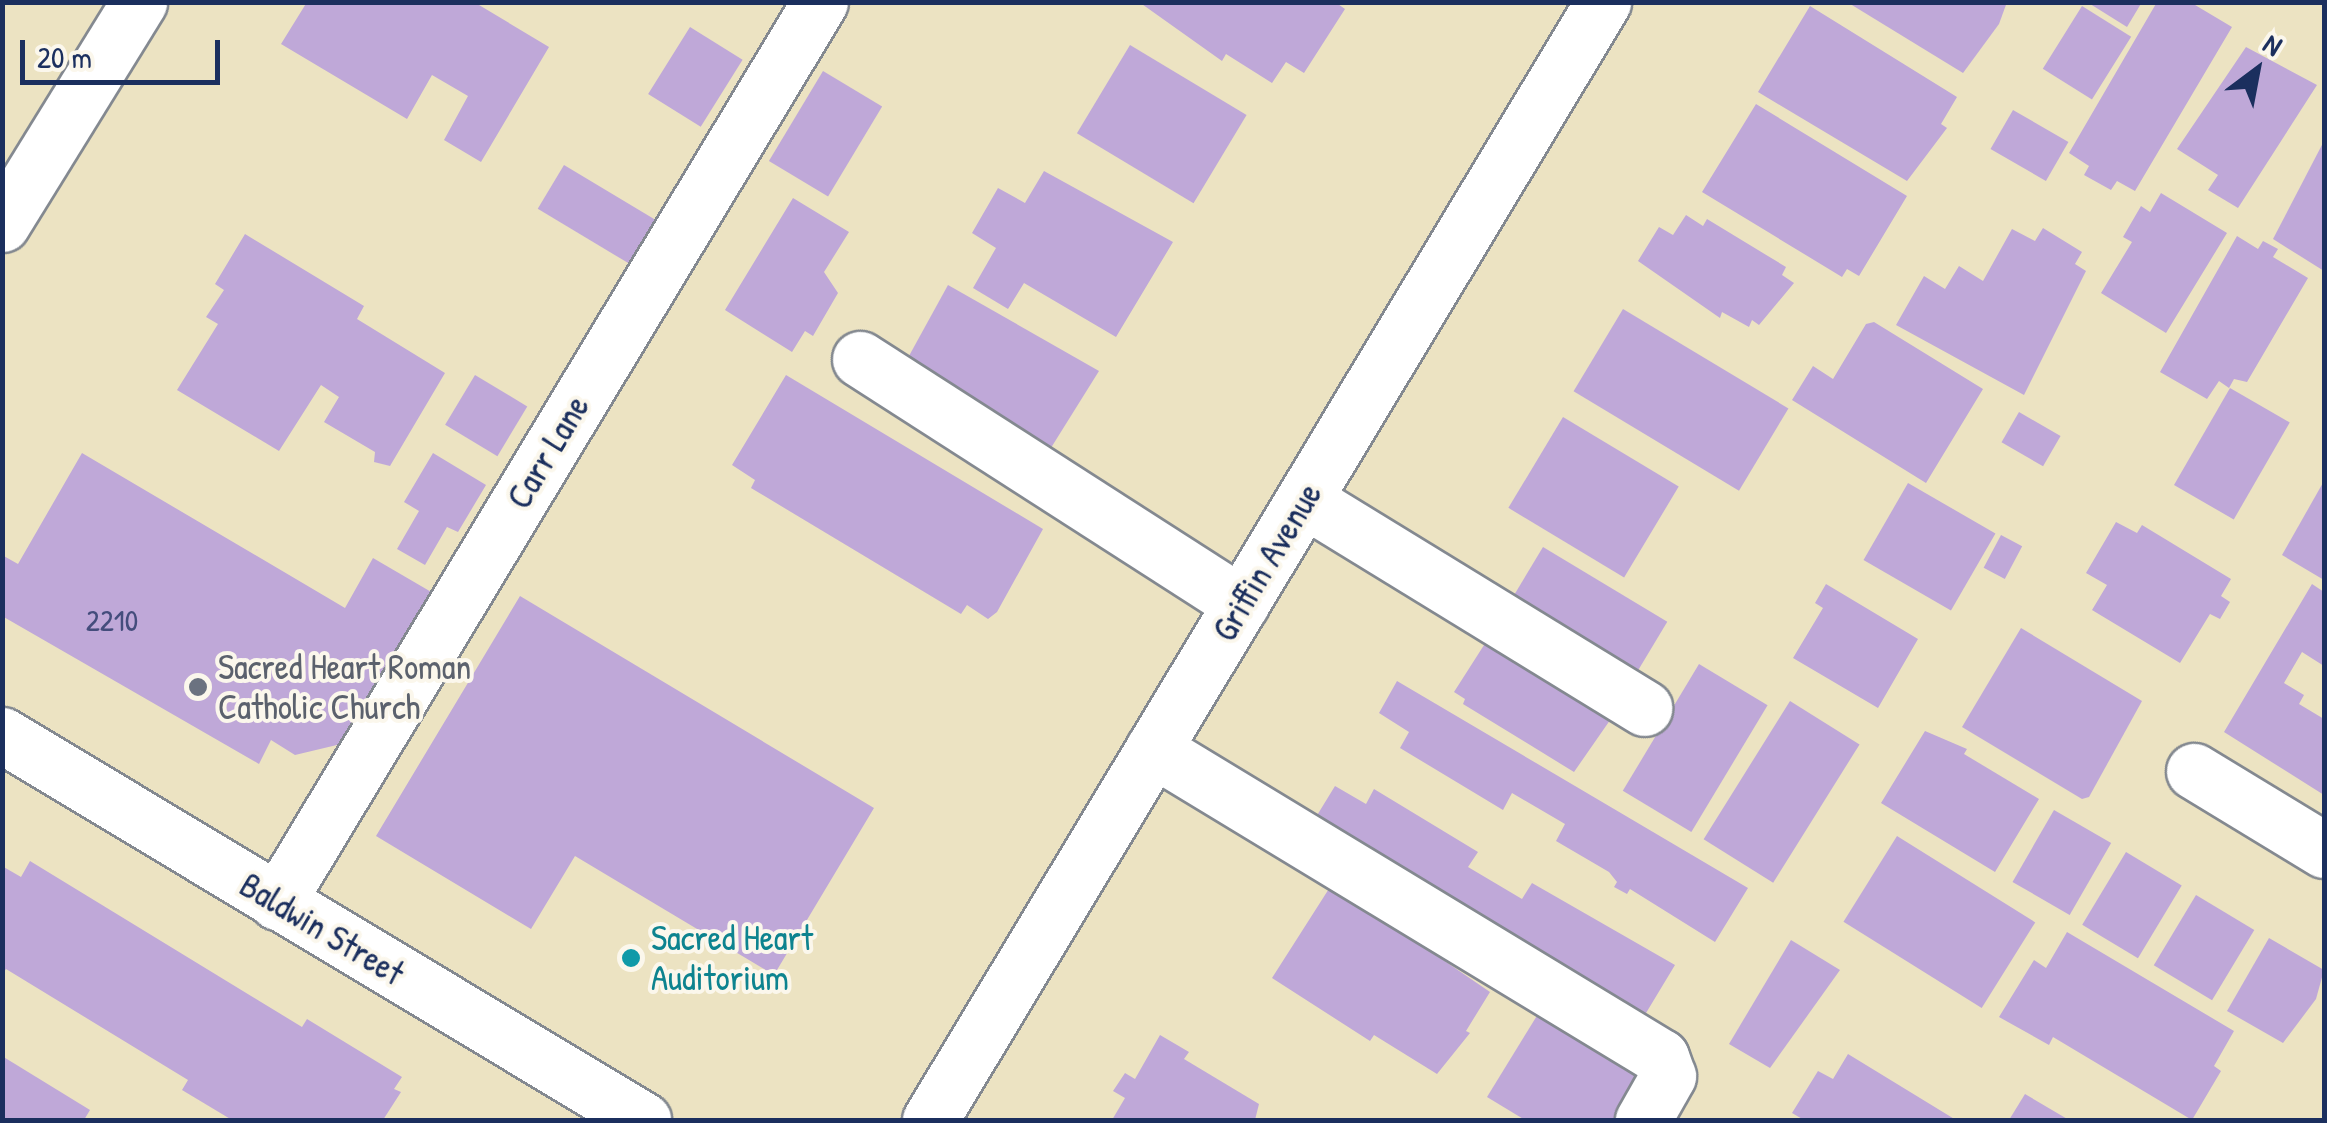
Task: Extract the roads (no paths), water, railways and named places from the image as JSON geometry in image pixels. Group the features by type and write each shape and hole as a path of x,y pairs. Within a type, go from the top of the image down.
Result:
{"main road":[{"path":"2,224 139,2"},
{"name":"Carr Lane","path":"277,902 820,2"},
{"name":"Griffin Avenue","path":"930,1120 1602,2"},
{"path":"860,359 1240,604"},
{"path":"1305,500 1644,708"},
{"name":"Baldwin Street","path":"2,735 643,1120"},
{"path":"1153,749 1660,1057 1668,1076 1643,1120"},
{"path":"2194,771 2324,850"}],"place":[{"name":"Sacred Heart Roman Catholic Church","path":"198,687"},
{"name":"Sacred Heart Auditorium","path":"631,958"}]}
